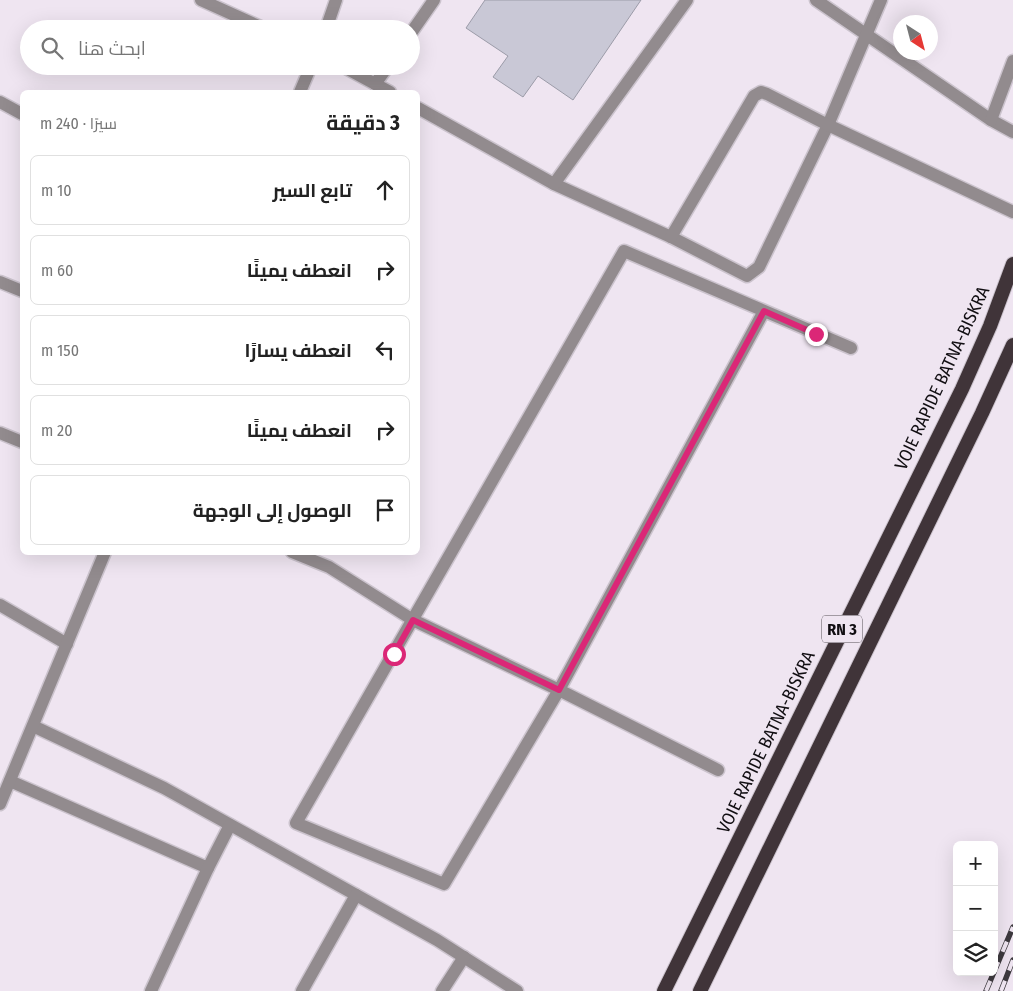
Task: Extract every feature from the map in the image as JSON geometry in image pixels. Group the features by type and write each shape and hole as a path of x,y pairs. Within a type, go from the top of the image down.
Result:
{"highway":[{"name":"VOIE RAPIDE BATNA-BISKRA","path":"664,991 901,508 962,388 990,326 1013,264"},
{"name":"RN 3","path":"700,991 1013,346"}],"street":[{"path":"201,0 245,20"},
{"path":"329,20 336,0"},
{"path":"420,20 434,0"},
{"path":"554,184 687,0"},
{"path":"816,0 991,120 1013,132"},
{"path":"420,109 554,184 671,237 747,276 759,267 828,125 881,0"},
{"path":"991,120 1013,61"},
{"path":"301,90 307,75"},
{"path":"358,75 386,90"},
{"path":"375,84 382,75"},
{"path":"671,237 754,96 760,92 1013,212"},
{"path":"0,102 20,113"},
{"path":"764,311 559,690 444,884 296,823 624,251 851,348"},
{"path":"0,282 20,290"},
{"path":"0,433 20,441"},
{"path":"0,804 104,555"},
{"path":"299,555 329,567 413,620 559,690 718,770"},
{"path":"0,605 67,644"},
{"path":"33,726 164,788 437,940 517,991"},
{"path":"10,781 208,868"},
{"path":"151,991 230,825"},
{"path":"302,991 356,895"},
{"path":"442,991 464,957"}],"building":[{"path":"485,0 641,0 573,100 538,76 523,97 493,77 508,56 466,28"}],"railway":[{"path":"998,963 1013,927"},
{"path":"1001,991 1013,960"},
{"path":"986,991 992,976"}],"route":[{"path":"394,654 413,620 559,690 764,311 816,334"}]}
